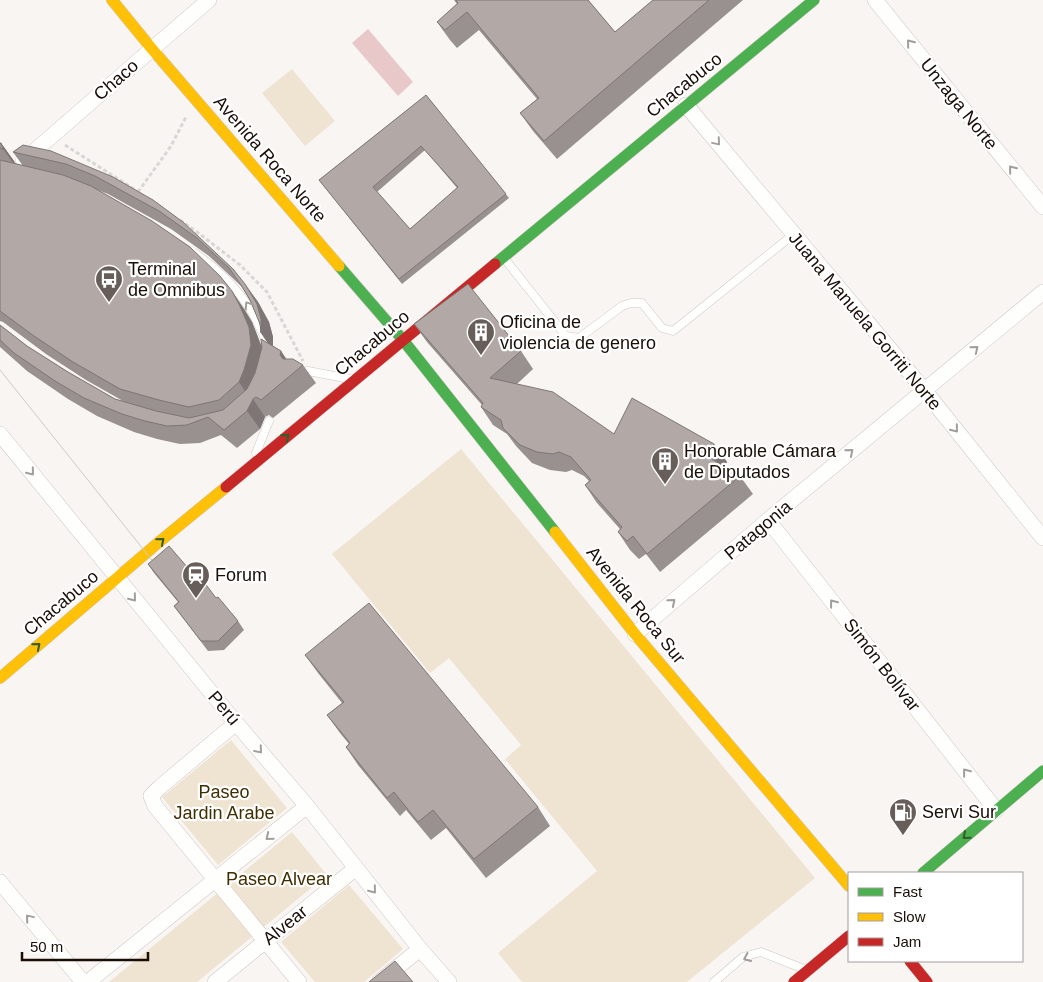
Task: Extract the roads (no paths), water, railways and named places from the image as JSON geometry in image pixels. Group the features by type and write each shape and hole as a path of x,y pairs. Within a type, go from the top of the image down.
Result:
{"main road":[{"name":"Avenida Roca Norte","path":"112,0 403,340"},
{"name":"Chacabuco","path":"0,678 250,466 814,0"},
{"name":"Avenida Roca Sur","path":"403,340 635,634 848,885"},
{"path":"924,872 1043,771"},
{"path":"794,982 848,937"},
{"path":"911,962 927,982"}],"street":[{"name":"Chaco","path":"23,161 209,0"},
{"name":"Unzaga Norte","path":"875,0 1043,207"},
{"name":"Juana Manuela Gorriti Norte","path":"686,105 924,390 1043,538"},
{"name":"Patagonia","path":"635,634 768,520 1043,292"},
{"name":"Perú","path":"0,434 236,723 307,806 449,982"},
{"name":"Simón Bolívar","path":"768,520 996,810"},
{"path":"236,723 151,796 155,806 299,982"},
{"path":"88,982 307,806"},
{"name":"Alvear","path":"215,982 356,868"},
{"path":"0,882 83,982"},
{"path":"379,982 420,948"}],"lane":[{"path":"503,257 566,336 579,338 622,306 631,303 642,303 662,328 673,331 794,234"},
{"path":"183,245 206,261 237,290 257,320 268,344 269,358"},
{"path":"298,372 308,371 355,380"},
{"path":"250,466 269,421"},
{"path":"714,982 743,958 761,952 808,970"}],"tram line":[{"path":"0,370 159,569"}],"place":[{"name":"Terminal de Omnibus","path":"109,303"},
{"name":"Oficina de violencia de genero","path":"481,356"},
{"name":"Honorable Cámara de Diputados","path":"665,485"},
{"name":"Forum","path":"196,599"},
{"name":"Servi Sur","path":"903,836"}],"park label":[{"name":"Paseo Jardin Arabe","path":"224,802"},
{"name":"Paseo Alvear","path":"279,879"}]}
